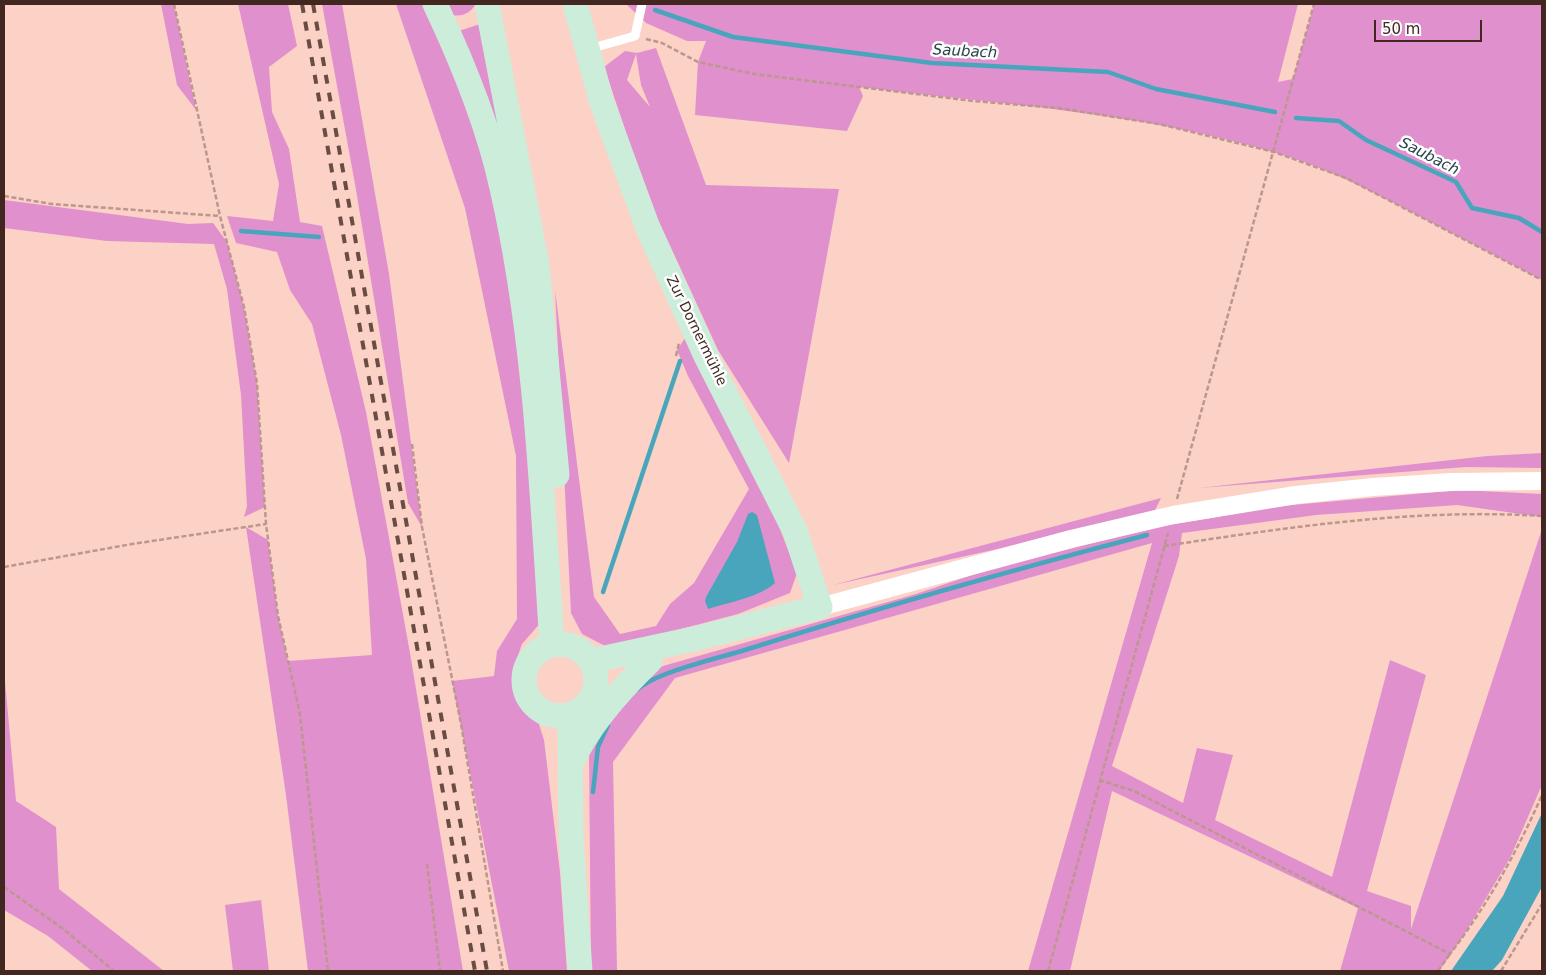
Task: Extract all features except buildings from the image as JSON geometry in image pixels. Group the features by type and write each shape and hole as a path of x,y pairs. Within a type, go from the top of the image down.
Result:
{"main road":[{"path":"435,4 475,96 502,186 517,267 538,441 559,645"},
{"path":"487,4 537,265 555,439 559,645"},
{"name":"Zur Dornermühle","path":"575,4 602,103 648,228 706,356 795,532 820,607"},
{"path":"593,669 698,638 820,607"},
{"path":"593,669 650,661 698,638"},
{"path":"559,645 581,650 593,669 596,686 584,707 560,714 542,710 530,699 524,683 524,674 531,659 544,648 559,645"},
{"path":"570,767 587,735 635,676 650,661"},
{"path":"560,714 570,767 570,839"},
{"path":"560,714 580,971"}],"street":[{"path":"820,607 1071,539 1173,515 1296,495 1373,487 1451,482 1542,481"}],"lane":[{"path":"587,50 635,36 642,4"}],"path":[{"path":"174,4 220,216 244,307 256,383 266,524 278,616 300,714 328,971"},
{"path":"1048,971 1314,4"},
{"path":"635,36 662,43 698,62 754,74 973,101 1058,108 1159,124 1274,152 1346,178 1542,280"},
{"path":"4,196 52,204 220,216"},
{"path":"412,444 422,527 461,724 502,971"},
{"path":"1164,546 1317,523 1399,516 1487,512 1542,516"},
{"path":"4,568 132,544 266,524"},
{"path":"1099,780 1134,791 1450,954"},
{"path":"1438,971 1476,919 1522,842 1542,795"},
{"path":"427,864 440,971"},
{"path":"4,887 62,928 114,971"},
{"path":"1501,971 1542,904"}],"shaded area":[{"path":"161,4 174,4 196,110 177,85"},
{"path":"238,4 288,4 297,46 269,67 272,112 289,149 300,222 322,226 366,412 410,653 463,971 308,971 286,795 246,527 268,540 278,616 288,661 372,655 366,559 341,435 312,324 290,290 277,252 236,243 227,216 273,221 279,184"},
{"path":"322,4 342,4 389,274 422,527 408,503 355,184"},
{"path":"396,4 425,4 462,95 486,164 513,295 531,457 543,620 522,644 514,667 516,692 537,718 544,740 560,872 567,971 509,971 452,681 494,676 497,651 517,619 516,456 465,208"},
{"path":"447,4 476,4 466,14 452,15"},
{"path":"626,4 1298,4 1278,82 1293,79 1314,4 1542,4 1542,280 1328,171 1273,152 1171,127 1015,104 859,87 863,96 847,131 695,115 698,62 706,41 687,41 646,23"},
{"path":"480,24 503,140 456,32"},
{"path":"656,48 706,185 839,189 789,463 718,350 649,200 604,67 625,51 637,53","holes":["636,54 641,85 650,107 627,80"]},
{"path":"4,200 188,224 213,223 227,242 244,307 257,383 265,507 244,517 247,506 241,395 227,289 214,244 107,241 4,228"},
{"path":"555,290 594,597 620,634 656,626 670,604 694,583 749,489 688,376 677,350 687,335 772,508 797,573 790,593 738,614 609,648 582,634 571,613"},
{"path":"1542,453 1542,468 1466,467 1199,488 1487,456"},
{"path":"1459,490 1542,494 1542,517 1457,505 1316,515 1182,533 1179,556 1112,766 1183,803 1197,748 1233,755 1215,820 1332,877 1390,660 1426,675 1367,891 1411,906 1411,929 1542,529 1542,785 1510,858 1464,935 1439,971 1340,971 1358,908 1112,791 1070,971 1028,971 1152,543 675,678 613,762 617,971 591,971 589,752 643,677 663,666 916,594 990,569 1152,528 1281,506"},
{"path":"1161,498 1155,510 993,550 833,585"},
{"path":"4,671 16,801 56,827 59,889 164,971 92,971 48,936 4,910"},
{"path":"261,900 269,971 233,971 225,905"}],"water":[{"path":"752,512 757,515 775,583 752,596 708,609 705,601 706,597 737,542 748,514"},
{"path":"1542,813 1542,887 1502,960 1492,971 1451,971 1503,896"}],"waterway":[{"name":"Saubach","path":"655,10 733,37 932,63 1108,72 1156,89 1275,112"},
{"name":"Saubach","path":"1296,118 1339,121 1366,140 1456,182 1472,208 1519,218 1542,232"},
{"path":"241,231 319,237"},
{"path":"603,592 680,361"},
{"path":"638,689 659,677 689,666 945,590 1147,535"},
{"path":"593,792 598,747 608,725"}],"railway":[{"path":"302,4 475,971"},
{"path":"313,4 487,971"}]}
